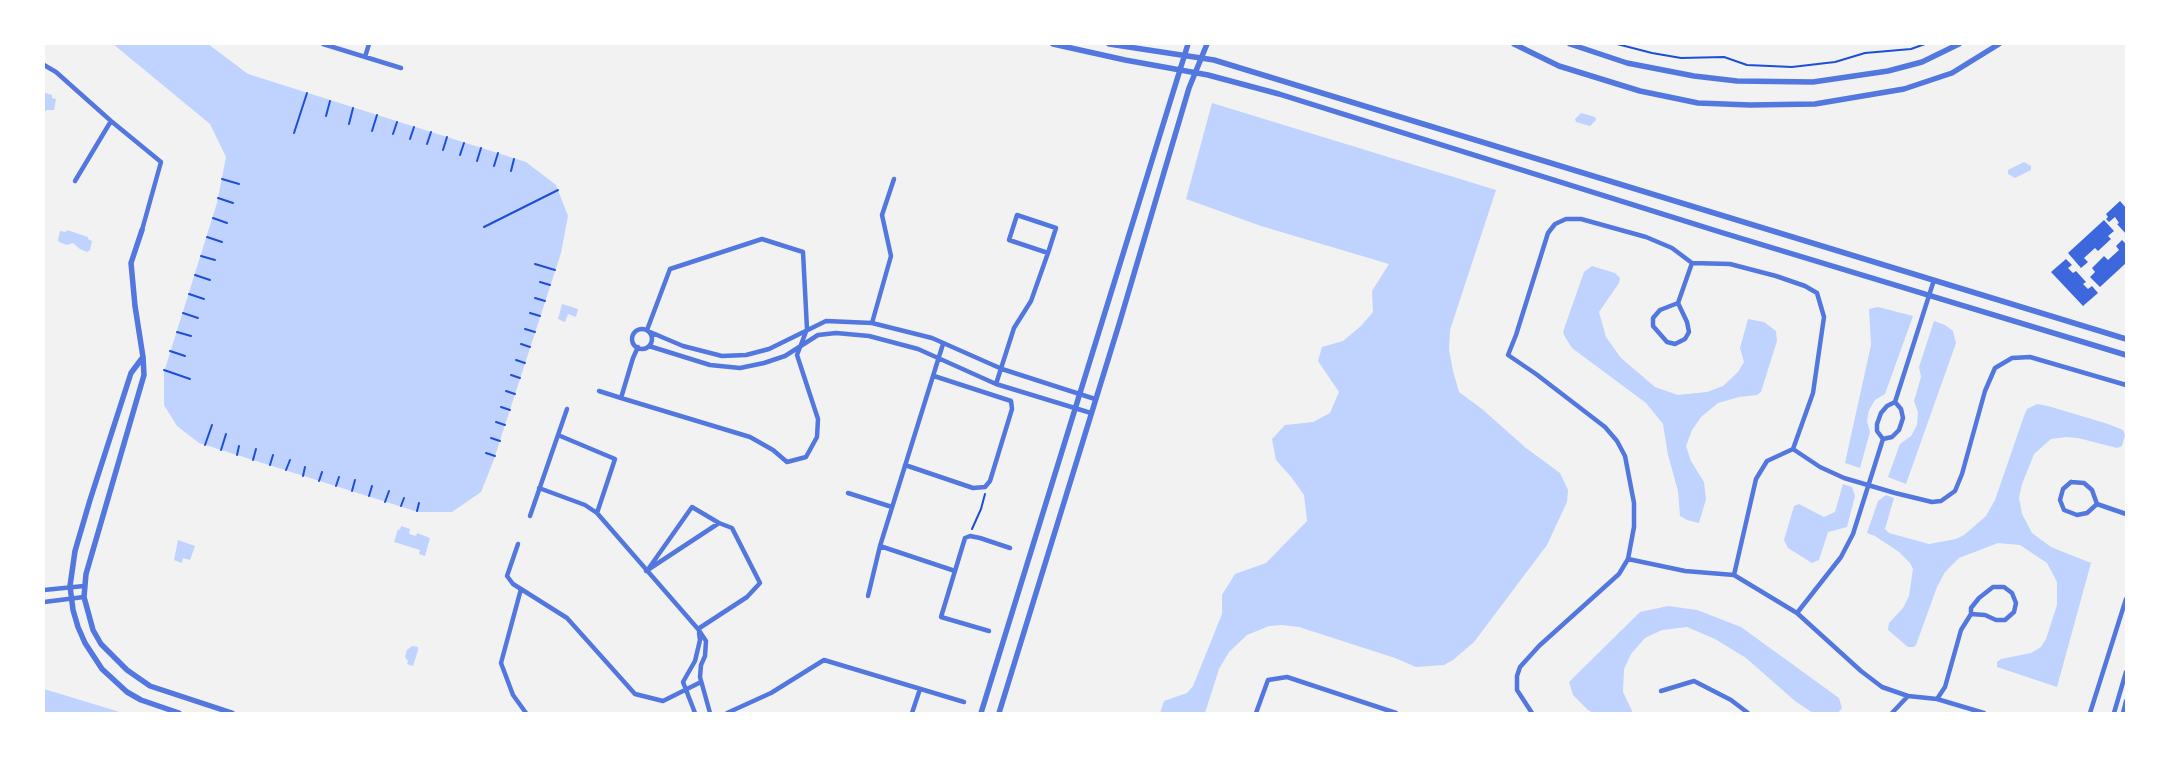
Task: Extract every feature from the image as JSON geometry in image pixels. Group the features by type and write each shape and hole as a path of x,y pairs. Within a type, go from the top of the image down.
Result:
{"street":[{"path":"323,44 402,68"},
{"path":"365,57 369,44"},
{"path":"1053,44 1125,60 1195,72 1279,94 2126,355"},
{"path":"1109,44 1183,57 1214,60 2126,339"},
{"path":"981,713 1188,44"},
{"path":"999,713 1195,72 1207,44"},
{"path":"1514,44 1559,66 1640,91 1698,103 1750,105 1814,104 1904,90 1952,73 1999,44"},
{"path":"1570,44 1627,63 1694,76 1737,81 1813,82 1888,71 1922,62 1959,44"},
{"path":"44,65 56,72 161,162 131,263 144,375 91,554 84,586 84,597 90,622 101,644 126,670 150,686 232,713"},
{"path":"75,181 111,121"},
{"path":"872,323 891,256 882,215 894,179"},
{"path":"996,384 1014,328 1031,301 1048,253 1056,228 1017,215 1009,240 1048,253"},
{"path":"1532,713 1517,690 1516,676 1520,667 1539,646 1619,574 1628,559 1634,527 1634,503 1625,456 1617,441 1604,427 1536,374 1508,356 1548,233 1555,224 1566,219 1581,219 1646,237 1672,248 1692,263 1730,264 1805,286 1817,294 1824,318 1812,393 1793,449 1767,461 1756,479 1734,575"},
{"path":"599,391 750,437 773,450 787,462 806,457 817,437 818,419 797,355 807,329 803,252 762,239 670,269 648,331 652,339 649,346"},
{"path":"1678,304 1660,310 1653,318 1652,326 1667,342 1675,344 1685,339 1689,332 1687,322 1678,304 1692,263"},
{"path":"1883,439 1877,431 1880,413 1887,406 1895,402 1934,280"},
{"path":"1091,413 996,384 918,349 869,336 836,333 818,335 786,356 740,368 710,365 649,346 645,348 638,347 633,342 633,334 639,330 648,331 683,346 722,356 746,355 769,349 826,321 872,323 900,329 943,344 1002,369 1096,399"},
{"path":"868,596 880,546 943,344"},
{"path":"622,398 638,347"},
{"path":"143,357 131,373 75,551 70,586 76,618 85,643 102,669 127,692 141,700 179,713"},
{"path":"1793,449 1820,467 1868,485 1932,502 1941,501 1955,492 1962,474 1985,391 1995,368 2012,358 2030,357 2126,385"},
{"path":"905,465 973,488 985,486 990,481 1012,408 1012,401 934,376"},
{"path":"1883,439 1892,437 1899,430 1903,418 1901,409 1895,402"},
{"path":"530,516 567,409"},
{"path":"558,435 615,458 596,513"},
{"path":"1797,613 1840,557 1852,534 1883,439"},
{"path":"2071,482 2084,483 2092,490 2097,504 2087,513 2077,515 2064,510 2060,500 2063,489 2071,482"},
{"path":"539,488 585,506 596,513 698,629 706,641 700,679 710,713"},
{"path":"848,493 892,507"},
{"path":"2097,504 2126,514"},
{"path":"646,571 692,507 719,523 732,528 760,583 747,597 698,629"},
{"path":"646,571 719,523"},
{"path":"989,631 941,617 965,538 970,536 980,538 1010,548"},
{"path":"518,544 507,576 513,584 566,618 634,694 663,701 700,679"},
{"path":"880,546 955,571"},
{"path":"1628,559 1685,571 1734,575 1797,613 1861,671 1882,687 1908,696 1937,699 1984,713"},
{"path":"44,590 84,586"},
{"path":"1937,699 1945,687 1961,630 1978,598 1993,587 2004,587 2012,593 2016,602 2014,612 2005,620 1996,620 1985,615 1971,614"},
{"path":"522,589 501,663 513,695 526,713"},
{"path":"44,602 84,597"},
{"path":"2090,713 2126,598"},
{"path":"695,713 683,682 695,661 700,640 698,629"},
{"path":"727,713 771,693 824,660 964,702"},
{"path":"2114,713 2126,672"},
{"path":"1256,713 1268,680 1287,677 1396,713"},
{"path":"1661,691 1694,681 1731,700 1748,713"},
{"path":"912,713 920,688"},
{"path":"1892,713 1908,696"},
{"path":"2123,713 2126,701"}],"path":[{"path":"1617,44 1681,58 1724,57 1747,65 1792,67 1835,62 1864,53 1911,49 1925,44"},
{"path":"294,133 307,93"},
{"path":"326,116 330,101"},
{"path":"348,124 354,108"},
{"path":"372,131 377,115"},
{"path":"393,134 397,122"},
{"path":"410,139 414,127"},
{"path":"427,144 430,132"},
{"path":"443,150 447,138"},
{"path":"460,155 464,143"},
{"path":"476,161 481,148"},
{"path":"494,166 498,154"},
{"path":"510,171 514,159"},
{"path":"222,178 240,184"},
{"path":"484,227 558,190"},
{"path":"218,198 233,203"},
{"path":"213,218 227,223"},
{"path":"207,237 222,242"},
{"path":"201,256 215,260"},
{"path":"535,264 555,270"},
{"path":"195,275 210,280"},
{"path":"540,282 550,285"},
{"path":"189,294 204,298"},
{"path":"535,298 545,301"},
{"path":"182,313 198,318"},
{"path":"530,313 540,316"},
{"path":"525,329 535,332"},
{"path":"176,332 191,336"},
{"path":"520,344 530,347"},
{"path":"170,351 185,356"},
{"path":"516,360 525,363"},
{"path":"164,370 190,379"},
{"path":"511,376 520,378"},
{"path":"506,391 515,394"},
{"path":"501,407 510,410"},
{"path":"496,422 505,425"},
{"path":"205,445 212,425"},
{"path":"221,450 226,434"},
{"path":"491,438 500,441"},
{"path":"237,455 239,446"},
{"path":"253,460 256,449"},
{"path":"486,453 495,456"},
{"path":"270,465 273,455"},
{"path":"286,470 290,460"},
{"path":"302,476 305,467"},
{"path":"319,481 322,472"},
{"path":"336,486 339,477"},
{"path":"352,491 355,480"},
{"path":"369,496 372,486"},
{"path":"970,536 985,496 985,486"},
{"path":"385,502 388,491"},
{"path":"401,506 404,498"},
{"path":"417,511 419,503"}],"water":[{"path":"113,44 208,44 248,74 526,162 556,185 568,216 561,253 493,462 481,492 452,512 418,512 199,443 177,426 164,405 164,372 217,203 226,157 210,124"},
{"path":"45,93 52,95 52,98 56,99 54,110 44,112"},
{"path":"1212,103 1496,190 1450,330 1449,350 1453,371 1459,392 1482,409 1526,448 1560,473 1568,490 1567,502 1547,545 1474,642 1453,660 1444,665 1416,667 1395,658 1299,627 1269,626 1247,635 1229,652 1219,669 1205,713 1160,713 1164,701 1187,693 1193,686 1222,614 1222,595 1235,574 1266,563 1307,521 1304,495 1276,460 1272,439 1285,425 1313,422 1330,413 1339,392 1318,361 1322,347 1343,341 1361,326 1373,312 1372,291 1389,264 1261,226 1186,199"},
{"path":"1581,113 1595,117 1596,120 1590,126 1576,122 1575,119"},
{"path":"2024,162 2031,166 2031,170 2015,178 2008,174 2008,170"},
{"path":"67,230 88,237 92,241 90,250 87,252 73,243 67,245 59,242 60,231 66,232"},
{"path":"1592,266 1615,273 1620,278 1619,283 1599,312 1606,337 1621,358 1655,387 1678,395 1707,392 1723,386 1738,372 1744,362 1740,348 1748,319 1764,322 1776,331 1777,341 1761,392 1757,395 1739,397 1718,403 1701,417 1692,430 1686,446 1691,461 1704,482 1706,499 1699,523 1680,516 1678,491 1668,455 1663,424 1646,403 1572,348 1565,337 1563,332 1584,272"},
{"path":"562,304 578,309 576,317 568,314 565,322 558,319"},
{"path":"1878,307 1913,316 1885,394 1875,400 1869,410 1867,421 1870,432 1860,468 1845,463 1871,345 1869,309"},
{"path":"1934,321 1945,325 1953,331 1956,343 1906,484 1888,477 1900,444 1911,436 1917,425 1918,412 1914,401 1921,377 1919,367"},
{"path":"2037,404 2108,424 2123,430 2125,435 2122,446 2117,448 2078,438 2051,439 2034,454 2022,484 2019,498 2022,514 2032,533 2051,547 2091,563 2057,687 1997,667 1997,662 2001,659 2031,653 2041,647 2046,639 2057,605 2057,582 2047,563 2020,545 1998,543 1959,558 1945,572 1937,587 1916,645 1908,647 1888,630 1889,623 1903,608 1909,596 1913,569 1899,552 1875,536 1867,533 1878,501 1886,495 1894,498 1885,529 1889,533 1929,544 1956,539 1964,535 1986,516 1995,500 2027,409"},
{"path":"1843,484 1852,487 1855,496 1847,527 1828,532 1819,560 1812,563 1788,548 1784,540 1794,506 1799,504 1824,517 1835,512"},
{"path":"401,526 410,529 409,534 416,536 417,533 430,538 425,556 419,554 420,550 394,542 398,529 400,530"},
{"path":"178,540 195,546 190,560 183,558 182,563 174,560"},
{"path":"1668,606 1697,610 1741,627 1839,698 1842,708 1838,713 1813,713 1795,701 1746,658 1715,639 1687,627 1662,630 1645,638 1631,654 1624,669 1623,692 1633,713 1593,713 1588,710 1573,695 1569,682 1640,612"},
{"path":"412,646 418,647 413,666 407,664 408,661 405,657 407,650"},
{"path":"44,689 123,713 44,713"}],"building":[{"path":"2120,201 2126,208 2126,234 2117,224 2119,223 2115,217 2109,222 2106,219 2108,217 2106,214"},
{"path":"2104,220 2114,231 2108,236 2111,239 2098,251 2095,248 2084,258 2088,262 2081,268 2068,253"},
{"path":"2122,240 2126,244 2126,263 2100,287 2090,277 2095,272 2092,268 2104,256 2108,260 2119,250 2116,246"},
{"path":"2066,259 2072,265 2068,268 2073,273 2076,271 2086,282 2083,284 2088,289 2092,286 2098,293 2083,306 2051,272"}]}
